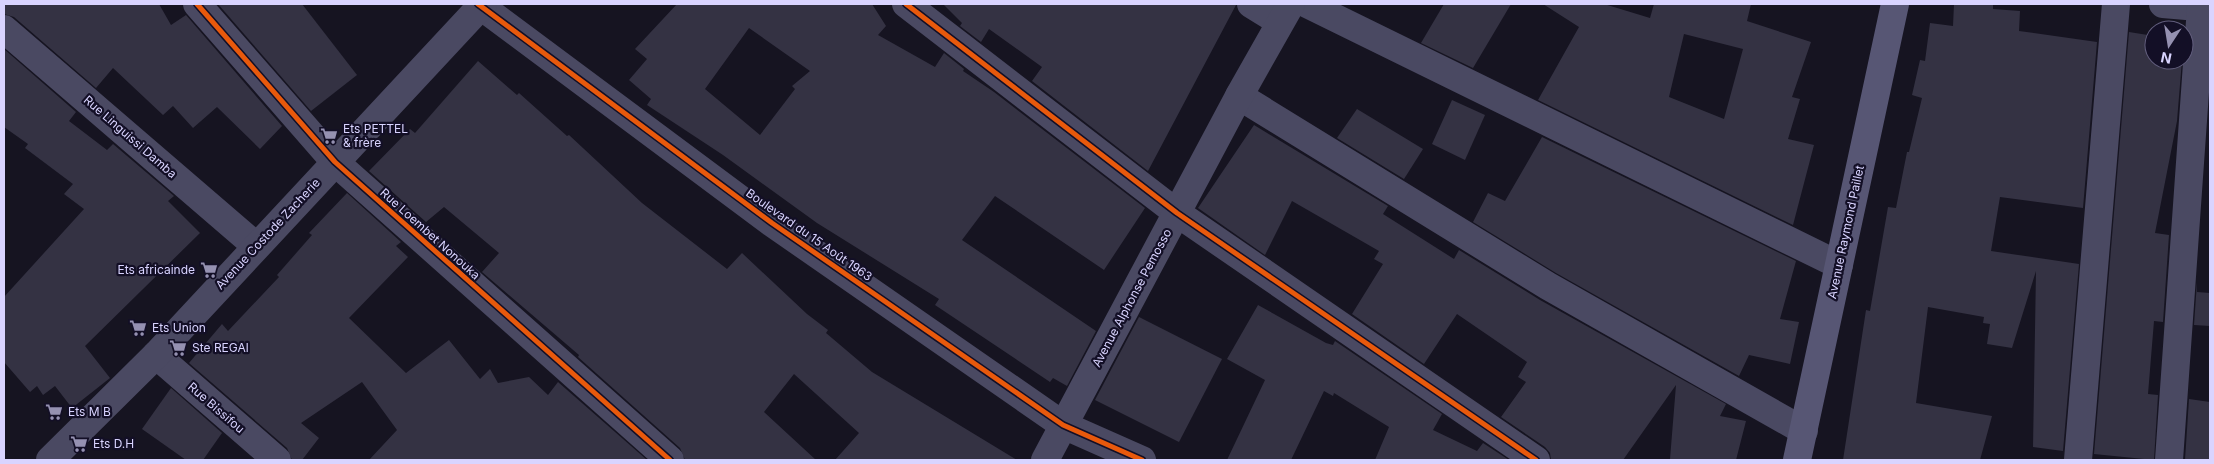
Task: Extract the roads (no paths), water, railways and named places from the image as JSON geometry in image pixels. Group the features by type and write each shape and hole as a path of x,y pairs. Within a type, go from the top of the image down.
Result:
{"main road":[{"name":"Avenue Raymond Paillet","path":"1797,460 1895,4"}],"street":[{"name":"Rue Loembet Nonouka","path":"197,4 335,162 670,460"},
{"path":"906,4 1177,213 1536,460"},
{"path":"1251,4 1285,13"},
{"path":"1307,4 1839,265"},
{"path":"2078,460 2116,4"},
{"path":"2164,4 2206,8 2169,460"},
{"name":"Avenue Costode Zacherie","path":"50,460 156,355 480,5"},
{"name":"Boulevard du 15 Août 1963","path":"480,5 772,223 1063,425 1142,460"},
{"name":"Avenue Alphonse Pemosso","path":"1045,460 1285,13"},
{"name":"Rue Linguissi Damba","path":"4,29 256,246"},
{"path":"1239,96 1548,286 1804,431"},
{"name":"Rue Bissifou","path":"156,355 277,460"}],"place":[{"name":"Ets PETTEL & frère","path":"329,136"},
{"name":"Ets africainde","path":"209,270"},
{"name":"Ets Union","path":"138,328"},
{"name":"Ste REGAl","path":"178,348"},
{"name":"Ets M B","path":"54,412"},
{"name":"Ets D.H","path":"79,444"}]}
